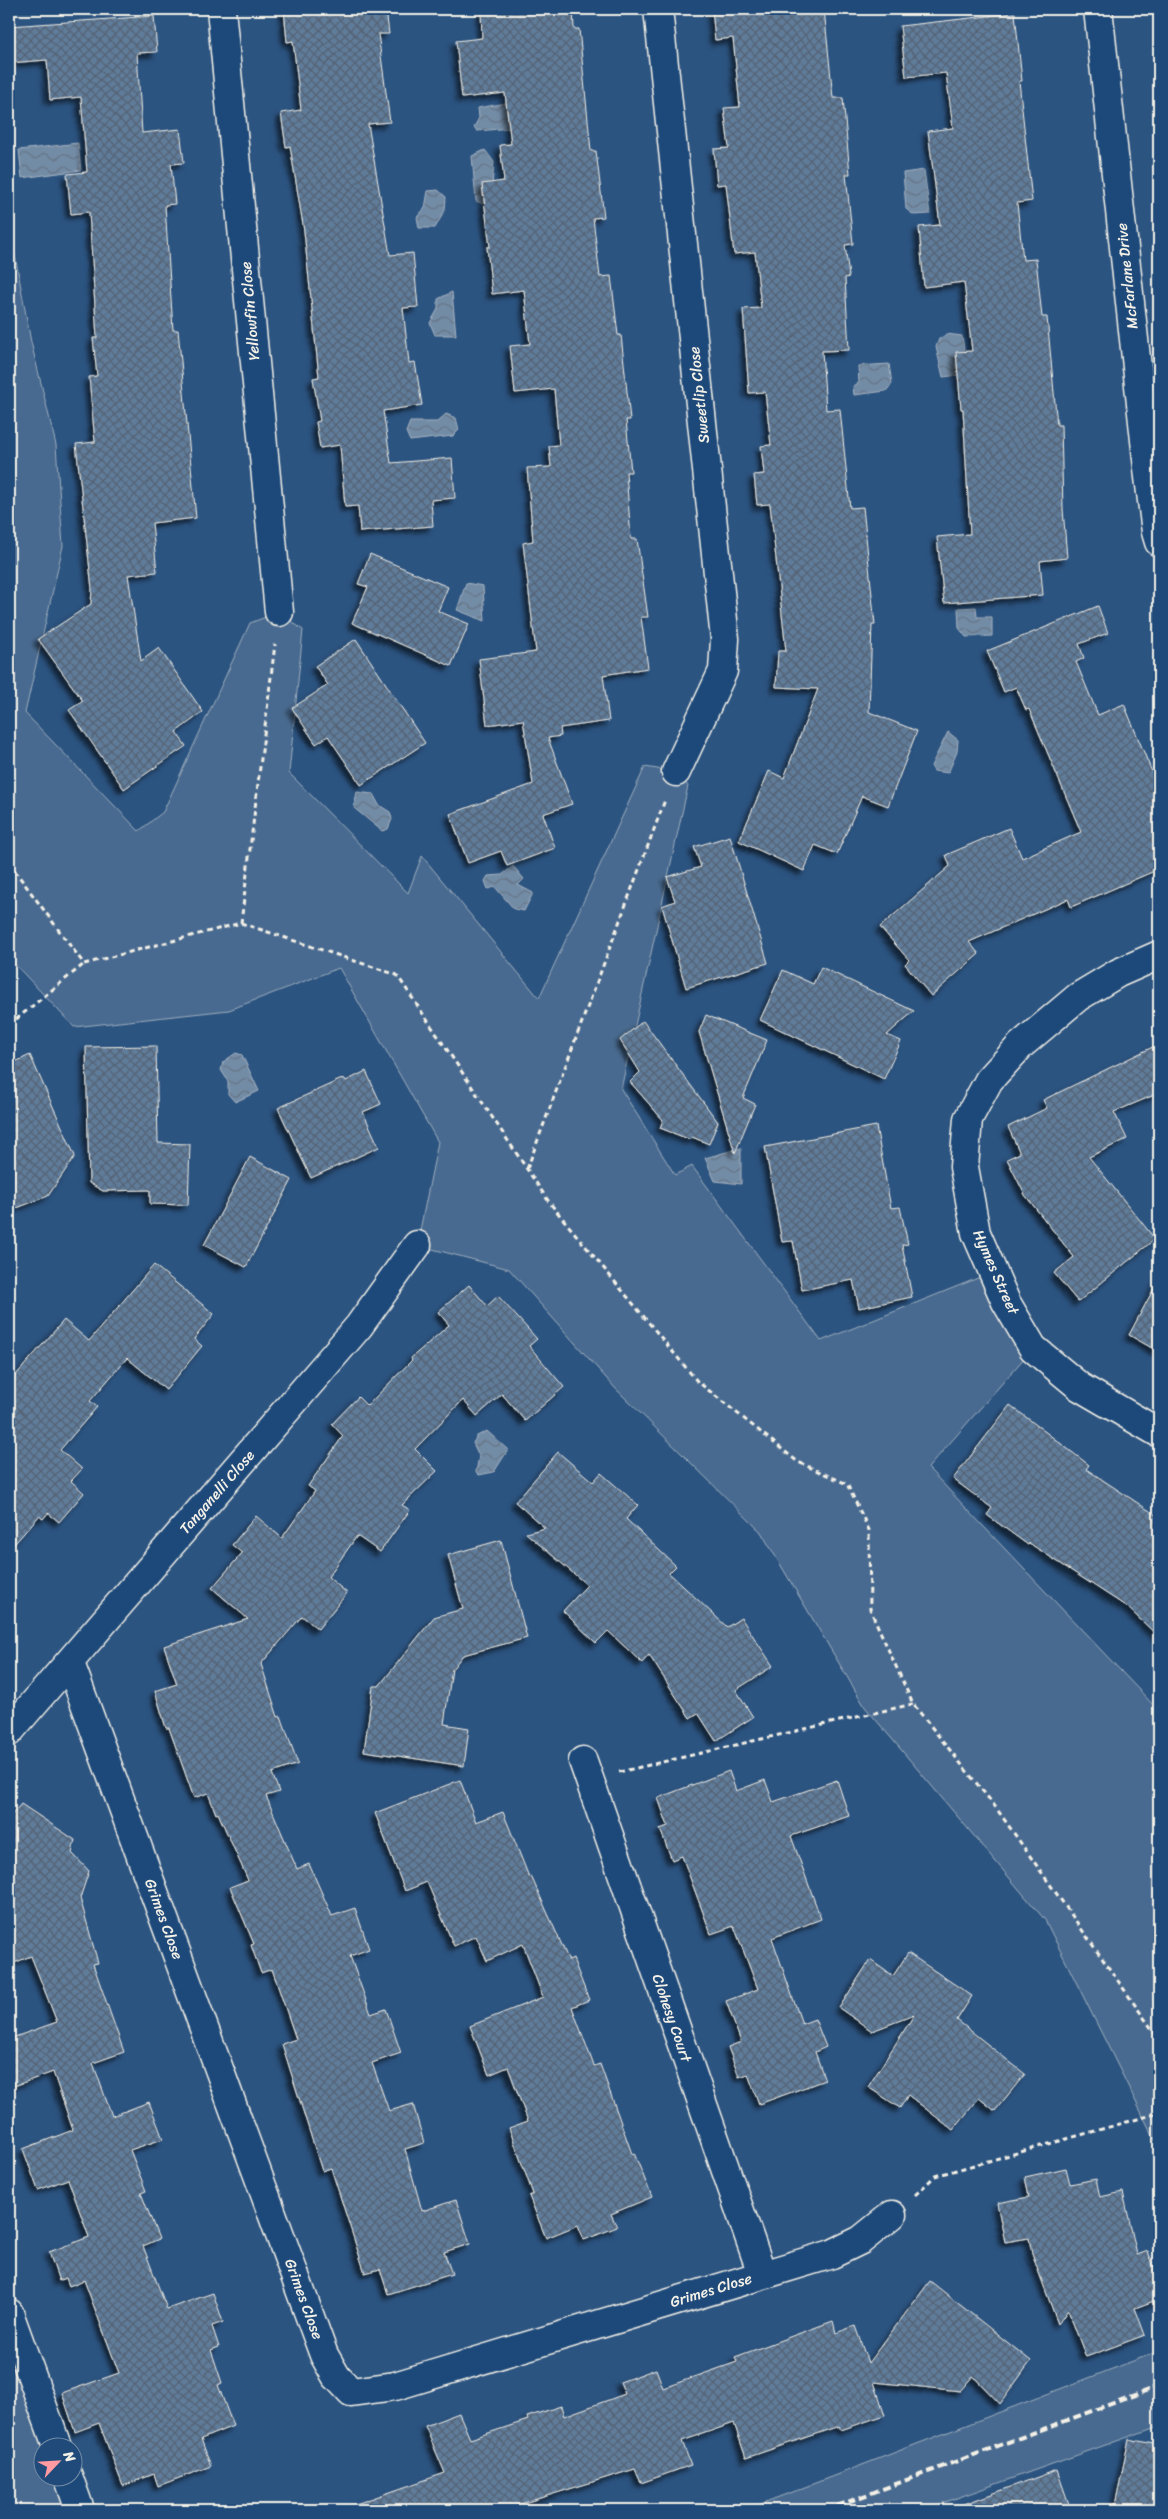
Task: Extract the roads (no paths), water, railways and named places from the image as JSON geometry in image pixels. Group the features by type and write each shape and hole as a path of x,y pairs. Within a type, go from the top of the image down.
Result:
{"street":[{"name":"Yellowfin Close","path":"221,9 279,612"},
{"name":"Sweetlip Close","path":"658,9 725,639 723,671 676,772"},
{"name":"McFarlane Drive","path":"1098,9 1148,467 1156,532 1159,542"},
{"name":"Hymes Street","path":"1159,955 1118,973 1078,997 1021,1045 989,1080 968,1119 964,1167 976,1232 1006,1302 1033,1348 1080,1387 1159,1433"},
{"name":"Tanganelli Close","path":"9,1732 359,1326 417,1245"},
{"name":"Grimes Close","path":"70,1663 324,2355 336,2376 351,2392 395,2386 832,2254 861,2240 892,2215"},
{"name":"Clohesy Court","path":"586,1770 762,2274"},
{"path":"9,2313 53,2436"},
{"path":"72,2486 80,2510"}],"water":[{"path":"506,103 512,128 477,131 474,127 479,118 478,108"},
{"path":"78,143 81,170 22,178 19,150"},
{"path":"485,150 494,162 491,198 483,204 476,201 472,156"},
{"path":"924,170 930,214 914,215 906,209 903,173"},
{"path":"438,190 446,197 445,210 435,228 419,228 417,217 425,208 428,191"},
{"path":"452,292 456,335 435,335 430,323 438,309 438,299"},
{"path":"947,334 962,336 968,374 943,377 936,347 939,339"},
{"path":"889,364 892,384 886,391 854,395 853,386 859,383 858,366"},
{"path":"446,414 456,418 459,430 453,436 410,441 406,432 410,422 437,422"},
{"path":"466,583 483,586 485,621 457,610"},
{"path":"976,607 977,617 992,617 992,636 966,637 959,628 958,608"},
{"path":"948,732 958,740 957,752 948,773 934,771 931,766"},
{"path":"357,792 373,794 379,805 390,812 392,819 388,829 382,831 354,808"},
{"path":"513,866 524,879 518,885 533,893 524,911 514,909 495,887 488,889 485,881 488,876 502,875"},
{"path":"236,1053 242,1055 259,1091 235,1102 228,1094 228,1081 221,1070 223,1062"},
{"path":"741,1148 741,1184 715,1181 705,1158"},
{"path":"487,1431 508,1450 494,1472 479,1475 476,1472 479,1456 473,1443 477,1436"}],"railway":[{"path":"826,2510 1159,2386"}]}
